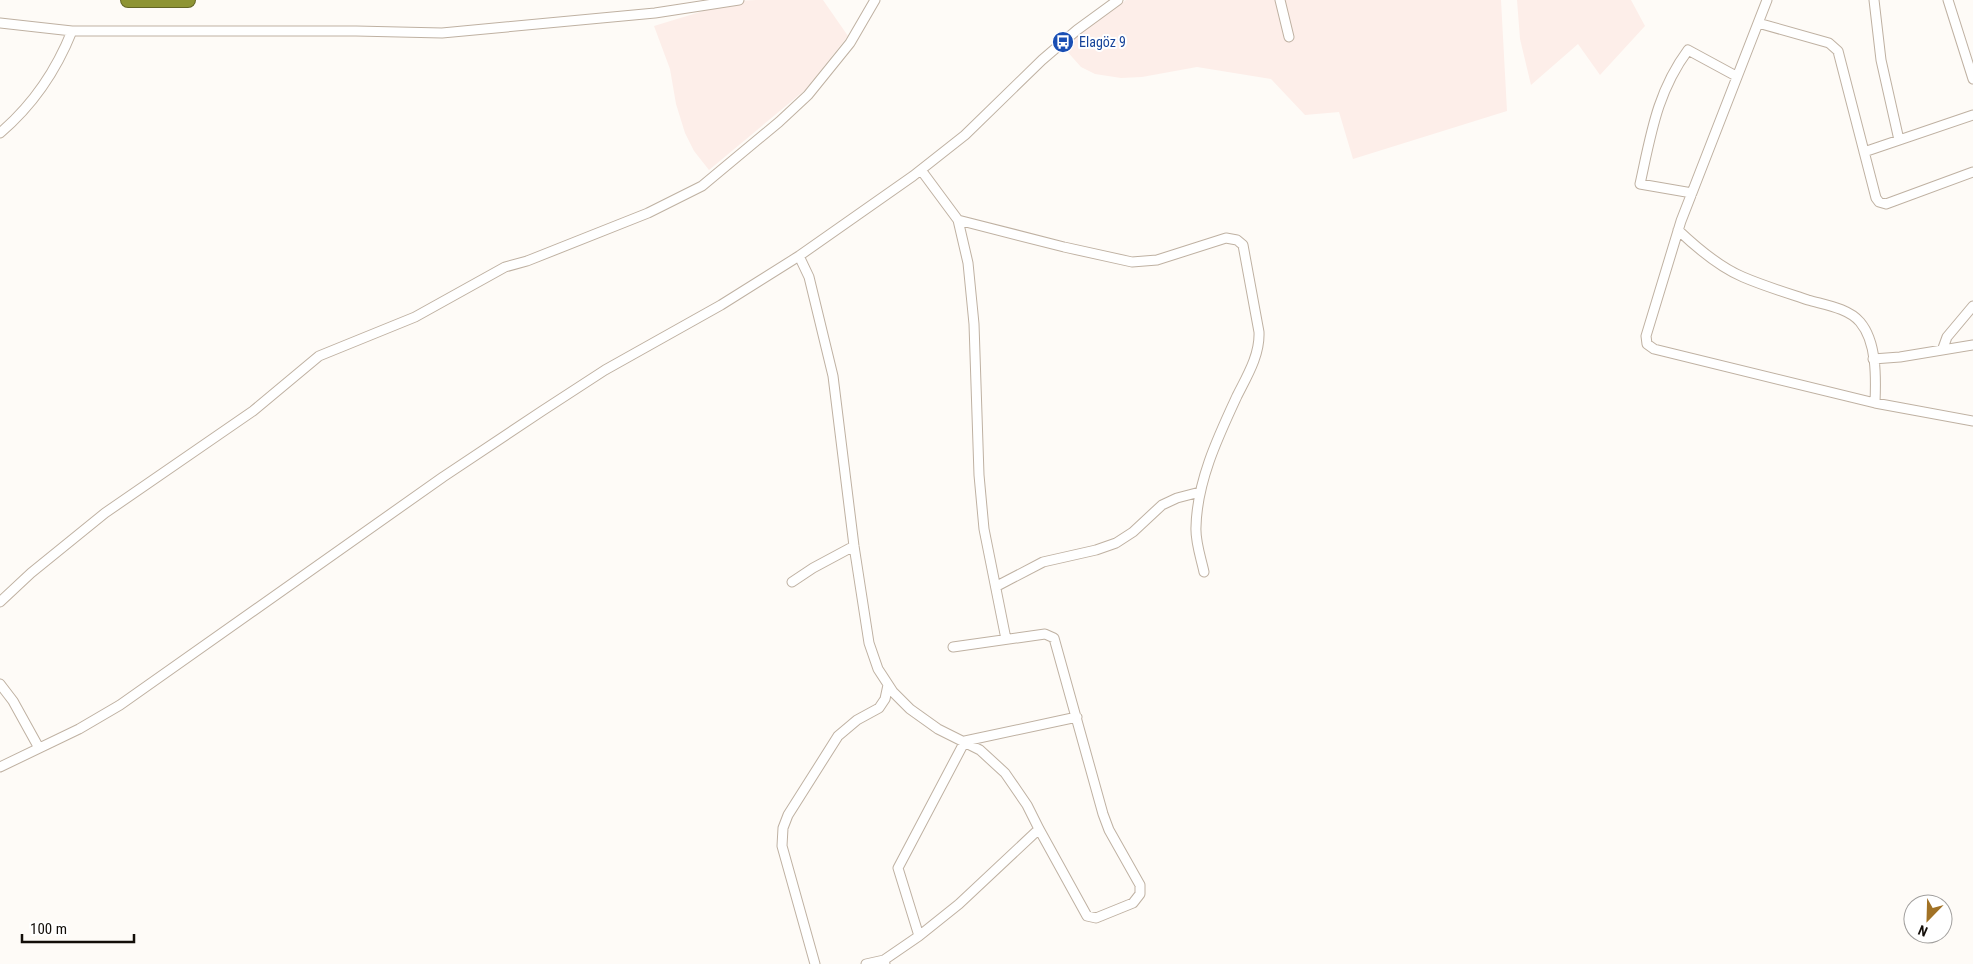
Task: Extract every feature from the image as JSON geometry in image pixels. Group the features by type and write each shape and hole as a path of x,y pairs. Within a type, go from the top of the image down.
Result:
{"highway":[{"path":"128,0 188,0"}],"street":[{"path":"0,23 72,31 356,31 442,33 655,13 740,0"},
{"path":"0,602 31,573 105,513 253,411 318,356 430,310 505,267 527,261 648,214 702,186 779,122 808,95 850,44 875,0"},
{"path":"0,767 79,729 120,704 443,477 557,401 605,370 721,305 799,256 921,170 965,135 1036,66 1077,30 1118,0"},
{"path":"1280,0 1289,38"},
{"path":"1767,0 1678,230 1646,336 1649,346 1654,350 1875,403 1973,421"},
{"path":"1874,0 1880,60 1899,140"},
{"path":"1948,0 1973,79"},
{"path":"1758,23 1829,43 1838,51 1876,198 1884,204 1973,172"},
{"path":"0,133 26,108 45,84 60,59 72,31"},
{"path":"1692,193 1640,184 1656,110 1678,62 1688,50 1736,76"},
{"path":"1864,152 1973,115"},
{"path":"921,170 958,220 968,263 974,324 979,475 984,529 997,586 1006,639"},
{"path":"958,220 1132,262 1157,260 1226,238 1233,238 1240,242 1245,249 1259,332 1258,345 1254,360 1218,438 1200,492 1195,528 1204,572"},
{"path":"1678,230 1706,254 1742,277 1852,314 1861,322 1867,332 1873,360 1875,403"},
{"path":"799,256 809,277 833,376 854,546 869,643 878,669 888,686 915,714 938,729 965,741 988,757 1005,773 1024,799 1087,916 1096,918 1133,903 1140,894 1140,885 1109,830 1052,636 1045,634 952,646"},
{"path":"1943,348 1947,337 1973,306"},
{"path":"1873,360 1973,345"},
{"path":"997,586 1043,562 1096,550 1116,542 1133,532 1162,505 1177,498 1200,492"},
{"path":"792,582 813,568 854,546"},
{"path":"0,684 13,701 39,748"},
{"path":"815,964 782,846 783,828 788,815 838,736 857,720 879,708 885,699 888,686"},
{"path":"965,741 1077,717"},
{"path":"919,936 898,868 965,741"},
{"path":"866,964 885,962 919,936 959,904 1039,829"}],"shaded area":[{"path":"823,0 848,36 805,90 709,170 694,151 685,133 676,104 670,69 654,26 736,1"},
{"path":"1126,0 1501,0 1507,111 1353,159 1339,112 1305,115 1271,79 1197,67 1142,77 1121,78 1095,74 1081,67 1065,49 1071,39"},
{"path":"1517,0 1631,0 1645,26 1600,75 1578,44 1531,85 1520,39"}],"place":[{"name":"Elagöz 9","path":"1063,42"}]}
